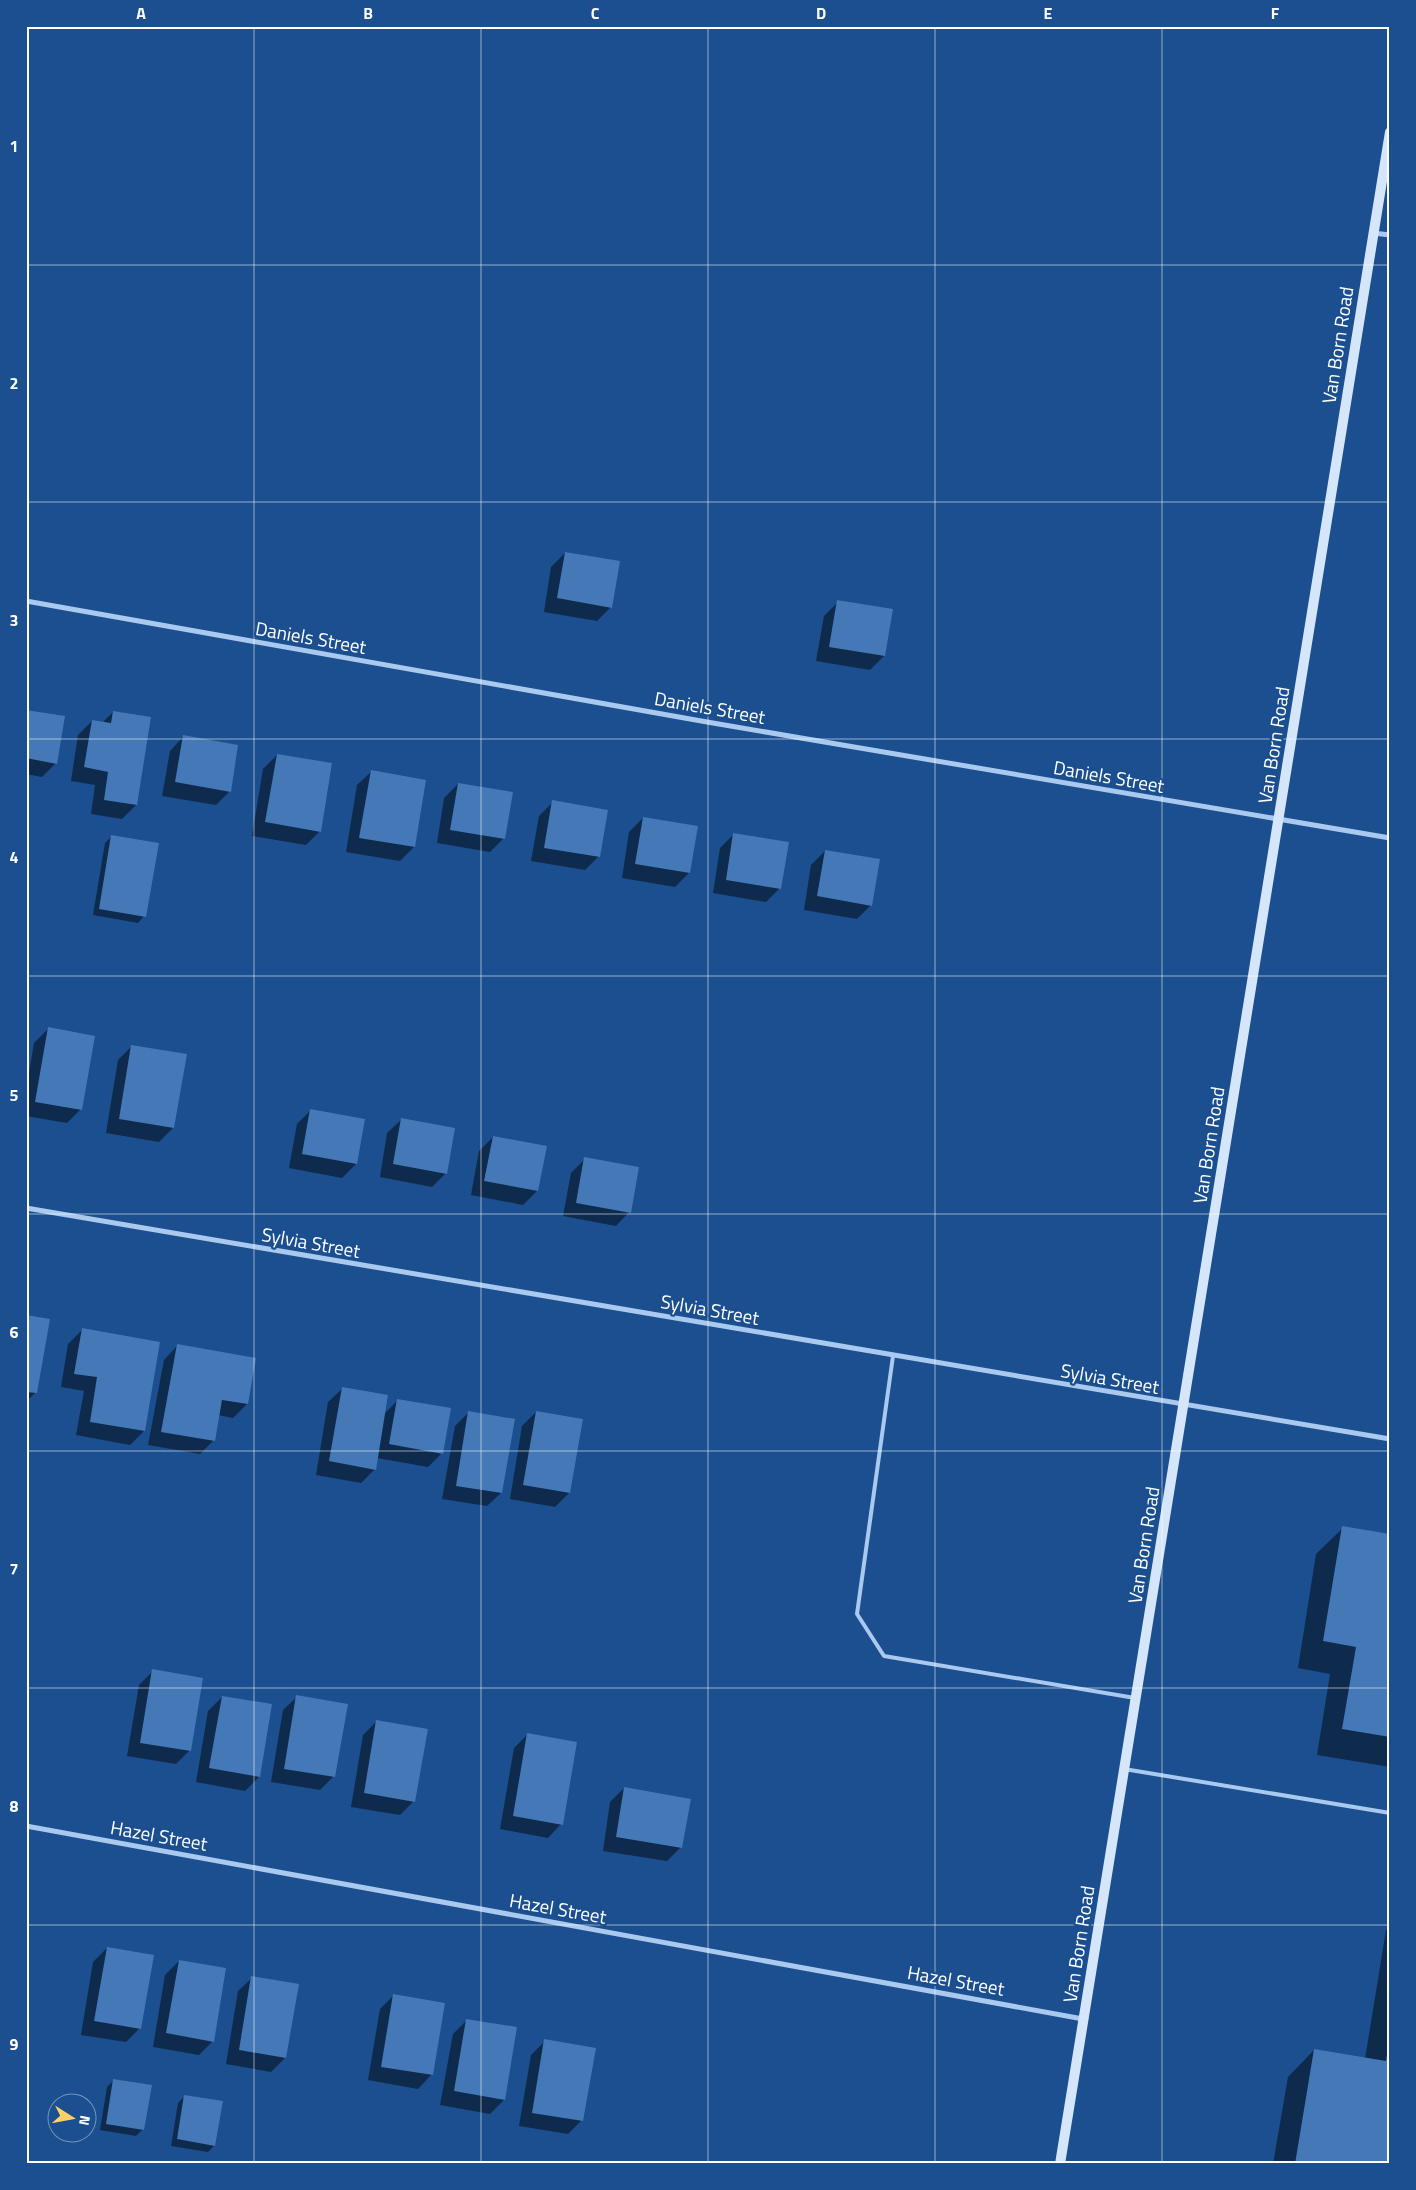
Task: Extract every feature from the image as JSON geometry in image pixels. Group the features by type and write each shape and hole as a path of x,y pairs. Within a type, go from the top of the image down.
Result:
{"main road":[{"name":"Van Born Road","path":"1060,2164 1390,132"}],"street":[{"path":"1373,233 1390,235"},
{"name":"Daniels Street","path":"26,601 707,722 1390,838"},
{"name":"Sylvia Street","path":"26,1208 1390,1440"},
{"name":"Hazel Street","path":"26,1826 1084,2019"}],"lane":[{"path":"893,1356 857,1614 884,1656 1136,1698"},
{"path":"1124,1769 1390,1813"}],"building":[{"path":"565,552 620,561 612,608 557,598"},
{"path":"837,600 893,609 885,656 829,647"},
{"path":"26,710 65,716 57,764 26,758"},
{"path":"113,711 151,717 137,805 104,800 108,772 84,767 92,720 111,723"},
{"path":"183,735 238,745 231,792 175,782"},
{"path":"277,754 332,763 321,832 265,822"},
{"path":"371,770 426,780 415,847 359,838"},
{"path":"458,783 513,792 505,839 450,830"},
{"path":"552,800 608,810 600,857 544,848"},
{"path":"643,817 698,826 690,873 635,864"},
{"path":"733,833 789,842 781,889 726,880"},
{"path":"111,835 159,843 146,917 99,909"},
{"path":"825,850 880,859 872,906 817,896"},
{"path":"48,1027 95,1036 82,1110 35,1102"},
{"path":"131,1045 187,1054 174,1128 119,1119"},
{"path":"310,1109 365,1119 357,1164 302,1154"},
{"path":"401,1118 455,1128 447,1174 393,1164"},
{"path":"493,1136 547,1146 538,1191 484,1181"},
{"path":"584,1157 639,1167 631,1213 576,1203"},
{"path":"26,1315 50,1319 37,1393 26,1392"},
{"path":"82,1328 160,1342 145,1431 90,1422 97,1377 74,1374"},
{"path":"177,1344 256,1358 248,1404 222,1400 215,1441 161,1432"},
{"path":"342,1387 388,1395 376,1470 329,1461"},
{"path":"397,1399 451,1408 443,1454 389,1444"},
{"path":"468,1411 515,1419 502,1493 456,1486"},
{"path":"536,1411 583,1419 570,1493 523,1485"},
{"path":"1342,1526 1390,1534 1390,1737 1342,1729 1356,1647 1323,1641"},
{"path":"152,1669 203,1678 191,1751 140,1743"},
{"path":"296,1695 348,1704 335,1777 284,1769"},
{"path":"222,1696 272,1704 260,1777 209,1768"},
{"path":"376,1720 428,1729 415,1802 364,1793"},
{"path":"527,1733 577,1742 563,1825 513,1816"},
{"path":"624,1787 691,1799 682,1848 616,1837"},
{"path":"107,1947 154,1955 141,2029 94,2021"},
{"path":"179,1960 226,1968 214,2042 166,2033"},
{"path":"251,1976 299,1984 286,2058 239,2050"},
{"path":"393,1994 445,2003 433,2075 381,2067"},
{"path":"466,2019 517,2027 505,2100 454,2091"},
{"path":"544,2039 596,2048 583,2121 532,2113"},
{"path":"1389,2044 1390,2164 1295,2164 1314,2049 1386,2061"},
{"path":"113,2079 152,2085 144,2130 106,2124"},
{"path":"184,2095 223,2101 215,2146 177,2139"}]}
